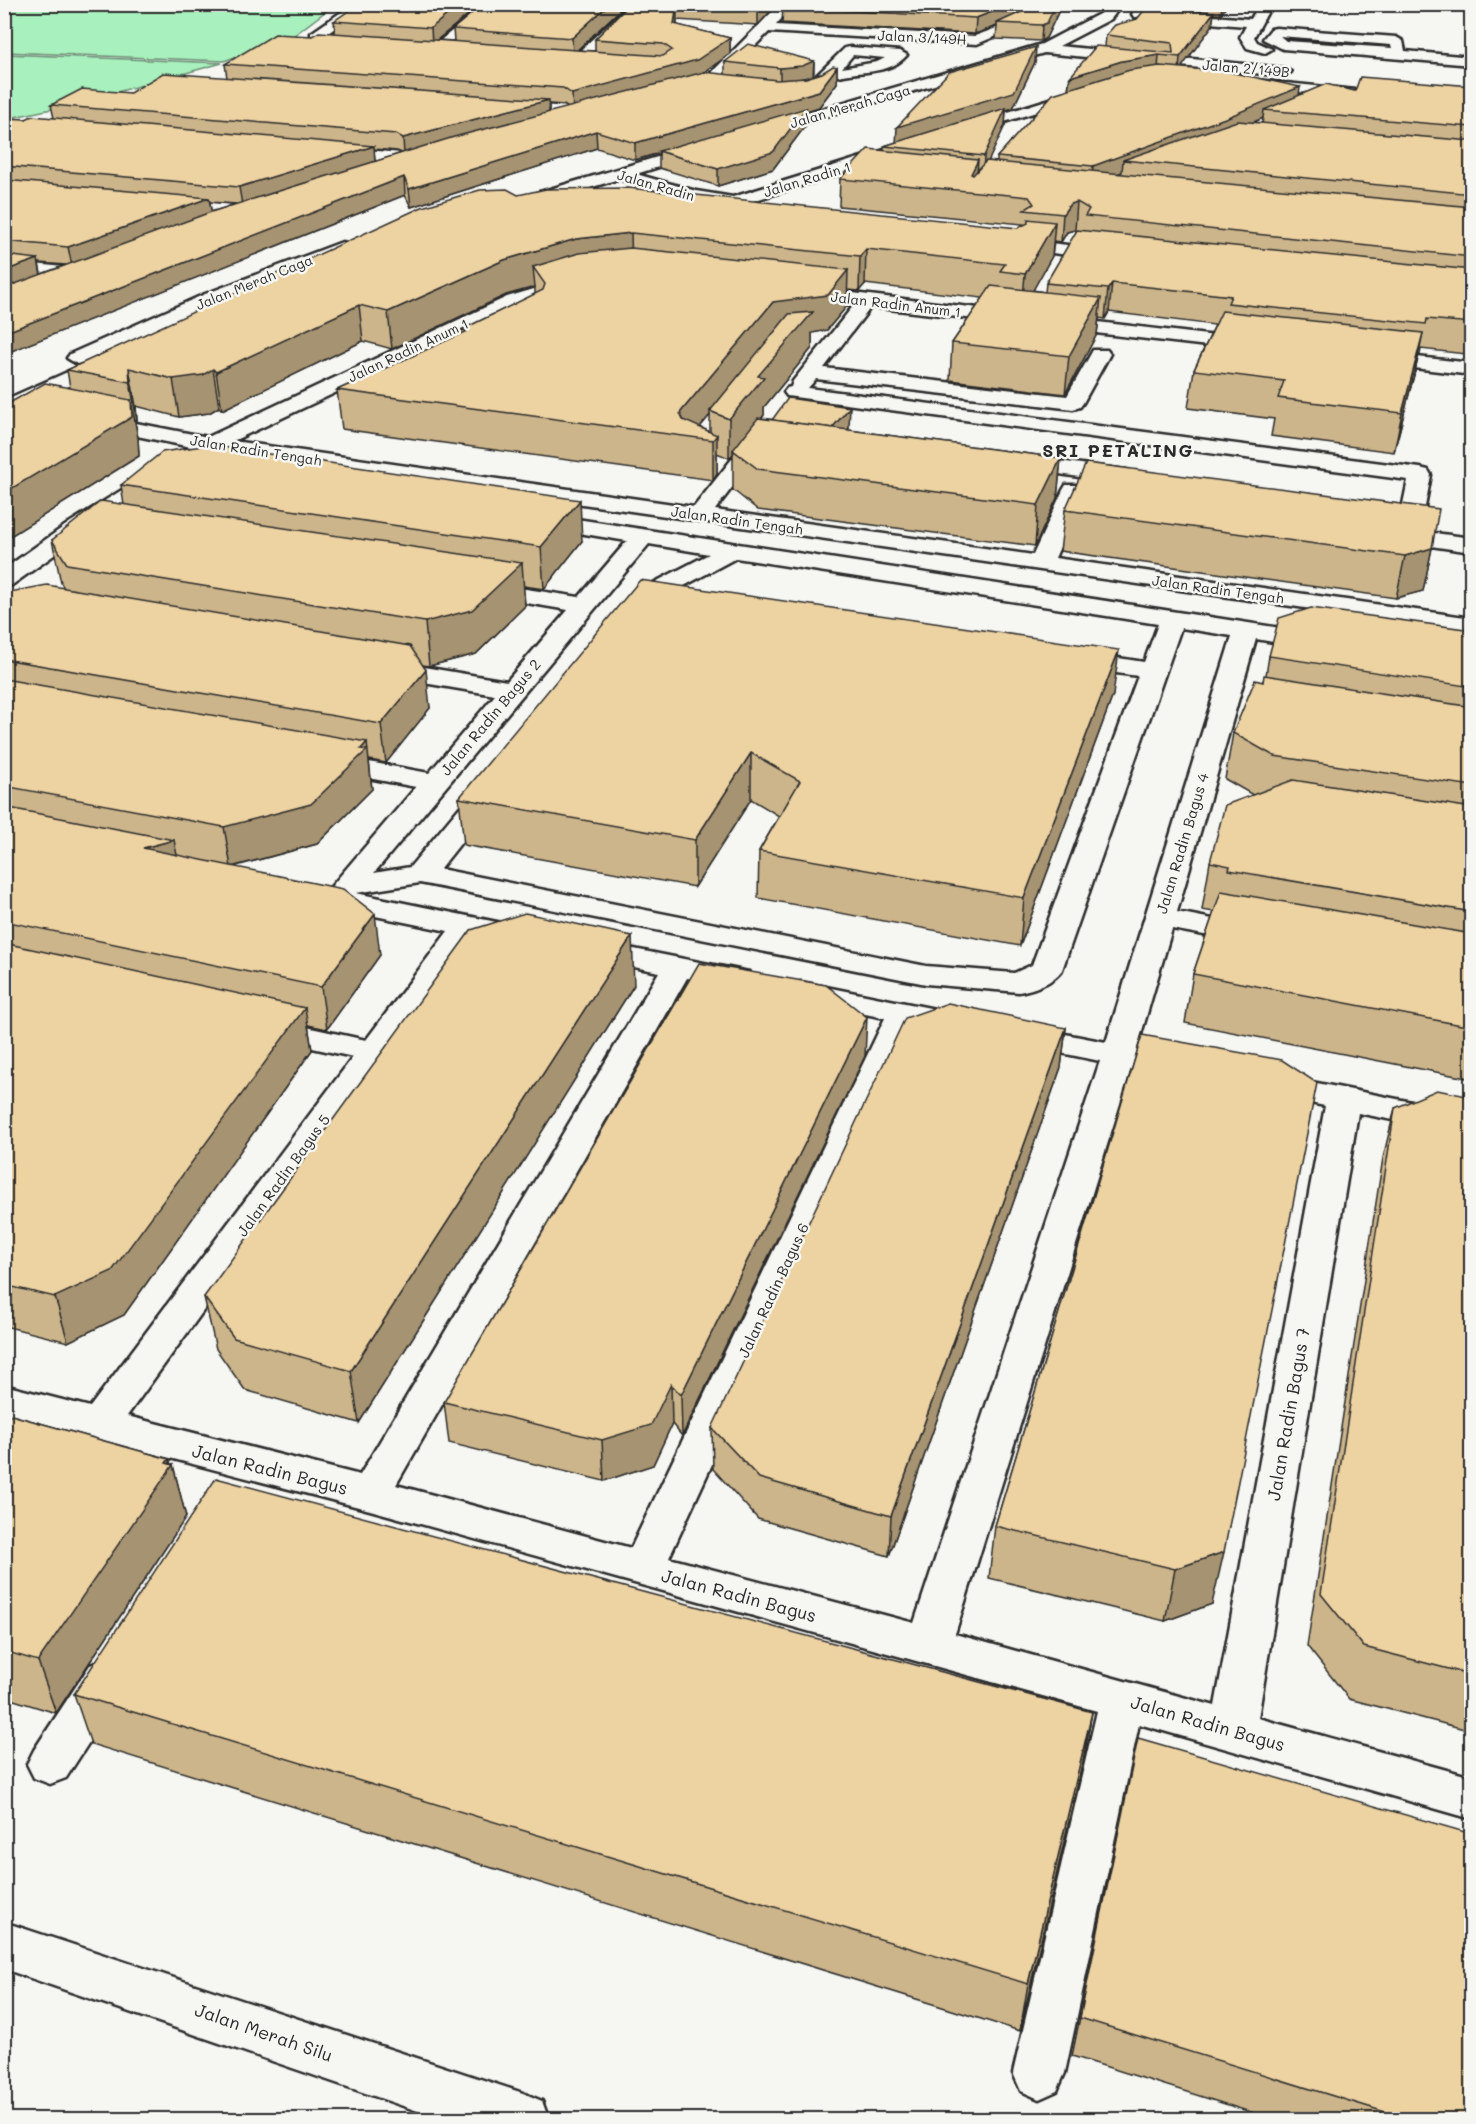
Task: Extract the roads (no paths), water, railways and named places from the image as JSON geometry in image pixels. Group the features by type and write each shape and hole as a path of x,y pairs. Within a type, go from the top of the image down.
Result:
{"street":[{"path":"362,4 316,36 324,43 369,46"},
{"path":"458,52 430,51 494,4"},
{"path":"599,62 572,61 638,4"},
{"name":"Jalan Merah Caga","path":"1022,44 751,128 1044,41 1066,38 1097,21 1116,4"},
{"path":"1147,4 1139,14 1254,23"},
{"path":"1266,4 1247,37 1252,45 1270,51 1472,69"},
{"path":"663,94 710,79 788,9"},
{"name":"Jalan Merah Caga","path":"1044,41 1088,9"},
{"path":"1073,19 1119,26"},
{"name":"Jalan 3/149H","path":"766,28 977,40 1018,24 983,22"},
{"path":"1397,54 1399,48 1396,41 1275,32 1270,39 1283,45 1472,60"},
{"path":"1066,38 1100,38"},
{"name":"Jalan 2/149B","path":"1022,44 1044,41 1092,56 1293,72"},
{"path":"784,88 794,89 817,83 825,75"},
{"path":"1153,76 1367,94"},
{"path":"710,79 734,85"},
{"path":"948,135 1104,87"},
{"path":"1313,105 1344,93"},
{"path":"495,106 589,112"},
{"path":"534,127 610,107"},
{"path":"543,196 593,174 712,139 615,173 593,174"},
{"name":"Jalan Radin 1","path":"733,202 915,146"},
{"path":"319,151 419,158 371,172"},
{"path":"848,166 894,171"},
{"name":"Jalan Radin","path":"543,196 512,198 568,173 593,174 705,211 753,216"},
{"name":"Jalan Radin","path":"615,173 694,196 780,207"},
{"path":"543,196 595,200"},
{"path":"143,202 246,212"},
{"path":"205,226 264,206"},
{"path":"672,208 705,211"},
{"path":"1015,255 992,241 1071,243 1124,255 1100,264 1104,254 1071,243"},
{"path":"1056,270 1071,243"},
{"name":"Jalan Merah Caga","path":"357,249 87,369 7,402 212,298 357,249"},
{"path":"4,266 74,273"},
{"path":"44,285 92,266"},
{"name":"Jalan Radin Anum 1","path":"210,444 514,300 552,287 595,278"},
{"name":"Jalan Radin Anum 1","path":"785,291 1267,347"},
{"path":"1028,319 1039,299"},
{"path":"514,300 527,306 531,314"},
{"path":"700,514 867,300"},
{"path":"804,341 839,338"},
{"path":"811,372 1073,404 1100,354"},
{"path":"1349,356 1472,369"},
{"path":"87,369 120,370"},
{"path":"794,393 1420,475 1412,517 1353,509"},
{"path":"309,397 354,396"},
{"name":"Jalan Radin Tengah","path":"7,402 210,444 1472,625"},
{"path":"160,434 206,435 241,429"},
{"path":"1117,486 1141,438"},
{"path":"4,580 77,528 210,444"},
{"path":"750,448 773,451"},
{"path":"993,458 1117,486 1140,489"},
{"path":"714,462 733,470"},
{"name":"Jalan Radin Tengah","path":"174,466 209,472"},
{"path":"1005,481 1074,490 1117,486"},
{"path":"1041,563 1074,490"},
{"name":"Jalan Radin Tengah","path":"517,517 1172,621 1347,646"},
{"path":"77,528 112,533"},
{"path":"1367,531 1472,545"},
{"name":"Jalan Radin Bagus 2","path":"342,893 644,536"},
{"path":"617,633 647,596 733,550"},
{"path":"455,585 585,605"},
{"path":"647,596 683,601"},
{"path":"342,893 420,874 926,975 1019,983 1046,970 1172,621"},
{"name":"Jalan Radin Bagus 4","path":"929,1646 1160,918 1206,804 1235,707 1246,631"},
{"path":"1048,655 1155,671"},
{"path":"359,664 513,690"},
{"path":"296,757 435,782"},
{"path":"420,874 504,772"},
{"path":"291,890 342,893 468,926 1208,1072"},
{"path":"1160,918 1275,939"},
{"name":"Jalan Radin Bagus 5","path":"99,1425 468,926"},
{"path":"370,1494 678,967"},
{"name":"Jalan Radin Bagus 6","path":"642,1569 904,1012"},
{"path":"236,1021 375,1052"},
{"path":"1242,1079 1472,1125"},
{"name":"Jalan Radin Bagus 7","path":"1233,1730 1343,1099"},
{"name":"Jalan Radin Bagus","path":"4,1400 99,1425 236,1477 370,1494 929,1646 1472,1798"},
{"path":"50,1764 128,1643"},
{"path":"1039,2073 1122,1700"},
{"name":"Jalan Merah Silu","path":"4,1945 523,2120"}],"district":[{"name":"SRI PETALING","path":"1118,450"}]}
